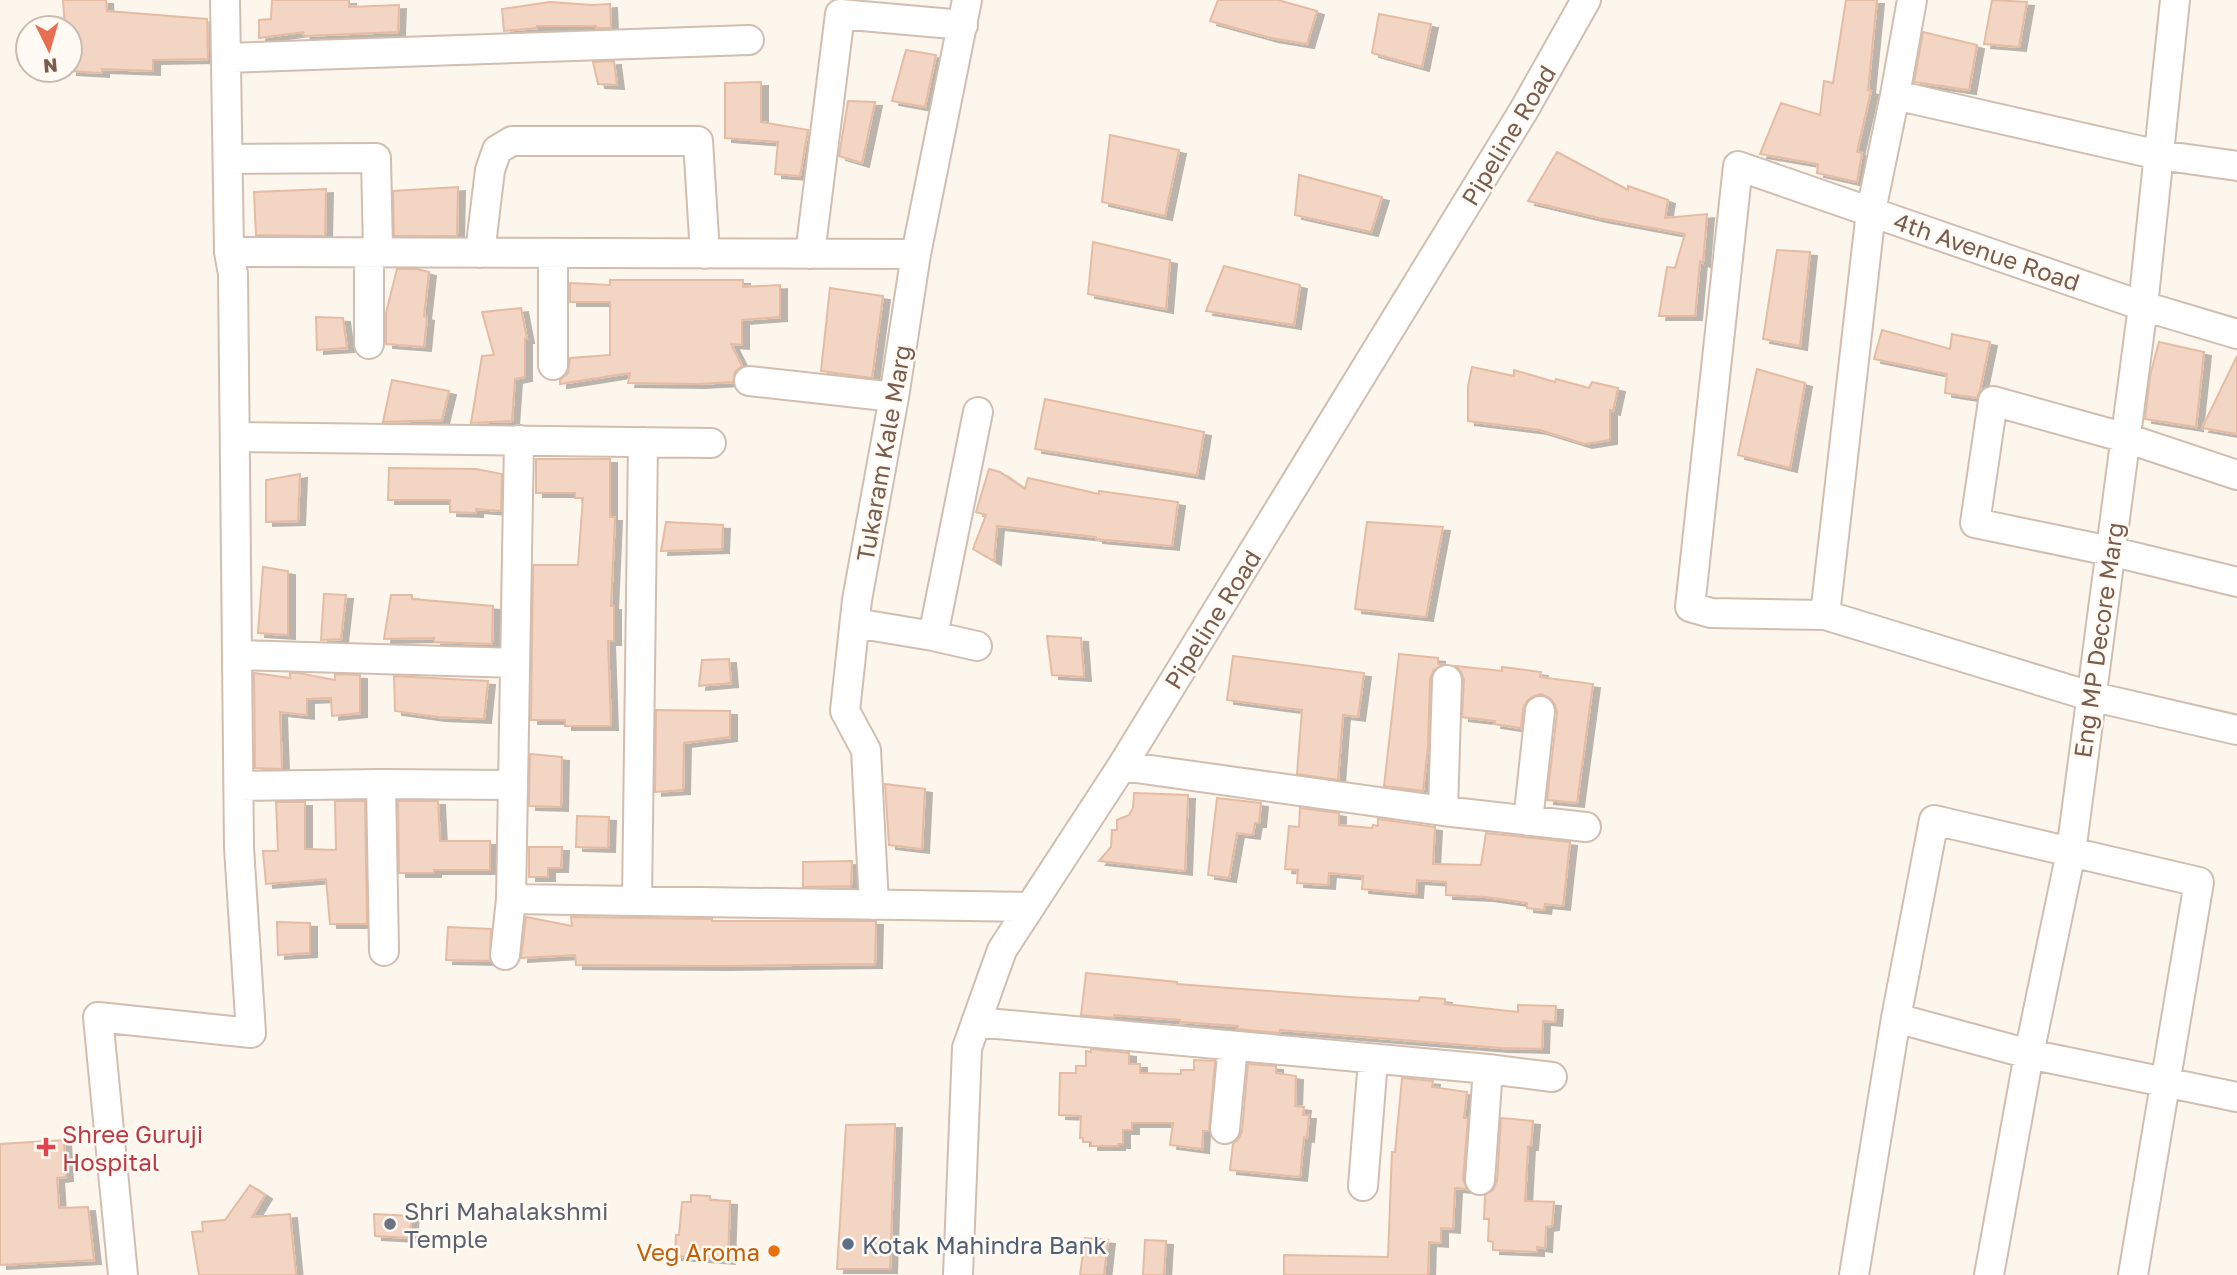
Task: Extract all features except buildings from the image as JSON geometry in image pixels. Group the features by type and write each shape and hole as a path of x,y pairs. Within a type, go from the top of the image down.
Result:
{"street":[{"path":"123,1275 98,1017 251,1033 239,848 236,437 233,274 229,251 225,0"},
{"name":"Pipeline Road","path":"958,1275 967,1048 1002,950 1122,766 1510,134 1586,0"},
{"path":"1912,0 1871,211 1825,615 2090,696 2237,730"},
{"name":"Eng MP Decore Marg","path":"1989,1275 2029,1054 2071,852 2143,306 2175,0"},
{"path":"810,254 840,14 965,12"},
{"name":"Tukaram Kale Marg","path":"874,905 866,750 845,711 855,623 916,254 965,12"},
{"path":"226,58 749,40"},
{"path":"1895,95 2159,155 2237,166"},
{"path":"480,253 490,170 497,150 512,141 698,141 705,254"},
{"path":"228,159 376,158 369,344"},
{"name":"4th Avenue Road","path":"1825,615 1710,613 1690,607 1738,166 2143,306 2237,334"},
{"path":"229,251 916,254"},
{"path":"552,253 553,365"},
{"path":"749,381 894,397"},
{"path":"2237,475 2126,438 1993,401 1975,523 2110,551 2237,582"},
{"path":"933,636 978,412"},
{"path":"236,437 711,443"},
{"path":"505,955 510,899 519,440"},
{"path":"637,901 643,442"},
{"path":"855,623 977,646"},
{"path":"238,654 515,663"},
{"path":"1443,811 1447,680"},
{"path":"1528,821 1540,711"},
{"path":"1122,766 1443,811 1586,827"},
{"path":"382,784 384,951"},
{"path":"239,786 513,785"},
{"path":"1854,1275 1896,1018 1934,820 2199,882 2133,1275"},
{"path":"510,899 1029,907"},
{"path":"1896,1018 2029,1054 2237,1097"},
{"path":"976,1022 1552,1077"},
{"path":"1225,1129 1233,1046"},
{"path":"1363,1186 1373,1060"},
{"path":"1480,1180 1488,1069"}],"place":[{"name":"Shree Guruji Hospital","path":"46,1147"},
{"name":"Shri Mahalakshmi Temple","path":"390,1224"},
{"name":"Kotak Mahindra Bank","path":"848,1244"},
{"name":"Veg Aroma","path":"774,1251"}]}
